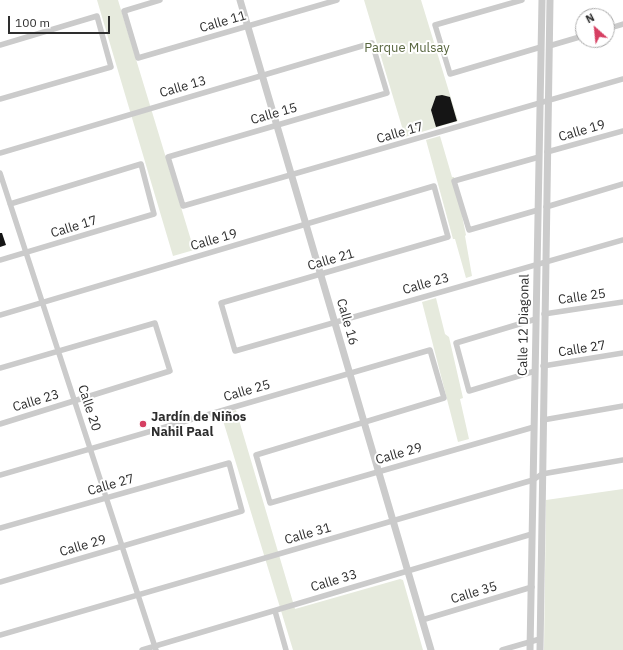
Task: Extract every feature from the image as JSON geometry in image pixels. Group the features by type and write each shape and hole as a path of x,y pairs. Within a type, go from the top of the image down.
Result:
{"street":[{"name":"Calle 11","path":"160,0 124,11 138,58 337,0"},
{"name":"Calle 16","path":"240,0 431,650"},
{"path":"522,0 435,25 450,74 541,47"},
{"name":"Calle 12 Diagonal","path":"540,650 547,152 541,47 542,0"},
{"name":"Calle 12 Diagonal","path":"530,650 539,157 549,46 550,0"},
{"path":"0,46 97,16 111,67 0,99"},
{"path":"549,46 575,38"},
{"name":"Calle 13","path":"0,153 372,43 387,93"},
{"name":"Calle 17","path":"183,206 292,176 623,79"},
{"name":"Calle 15","path":"183,206 168,157 387,93"},
{"name":"Calle 19","path":"547,152 623,131"},
{"path":"538,210 469,230 454,181 539,157"},
{"name":"Calle 17","path":"0,260 154,214 141,164 10,204"},
{"name":"Calle 20","path":"0,173 155,648"},
{"path":"546,207 623,184"},
{"name":"Calle 19","path":"0,314 434,186 448,237"},
{"name":"Calle 21","path":"235,351 221,303 448,237"},
{"name":"Calle 23","path":"235,351 623,240"},
{"name":"Calle 25","path":"544,314 623,302"},
{"path":"535,371 469,391 456,343 536,319"},
{"name":"Calle 23","path":"0,424 170,371 155,323 58,351"},
{"name":"Calle 25","path":"0,474 430,350 444,398 364,423"},
{"path":"0,368 58,351"},
{"name":"Calle 27","path":"543,366 623,353"},
{"path":"543,420 623,406"},
{"name":"Calle 29","path":"364,423 256,455 270,503 534,427"},
{"name":"Calle 31","path":"0,635 533,480 542,474 623,460"},
{"name":"Calle 27","path":"0,528 229,463 242,511"},
{"name":"Calle 29","path":"0,582 242,511"},
{"name":"Calle 33","path":"142,650 155,648 532,534"},
{"name":"Calle 35","path":"422,620 532,587"},
{"path":"275,611 286,650"},
{"path":"502,650 540,639"}],"green space":[{"path":"97,0 118,0 194,250 173,256"},
{"name":"Parque Mulsay","path":"364,0 421,0 458,121 405,137"},
{"path":"440,136 452,177 454,177 466,235 472,276 466,278 455,239 453,239 426,140"},
{"path":"436,298 445,334 449,337 463,398 460,399 469,439 458,442 422,302"},
{"path":"236,410 295,609 400,579 403,580 423,650 293,650 221,414"},
{"path":"623,489 623,650 544,650 546,500"}],"building":[{"path":"442,95 450,97 457,121 436,127 431,110 436,96"},
{"path":"0,233 2,233 6,245 0,247"}],"place":[{"name":"Jardín de Niños Nahil Paal","path":"143,424"}]}
